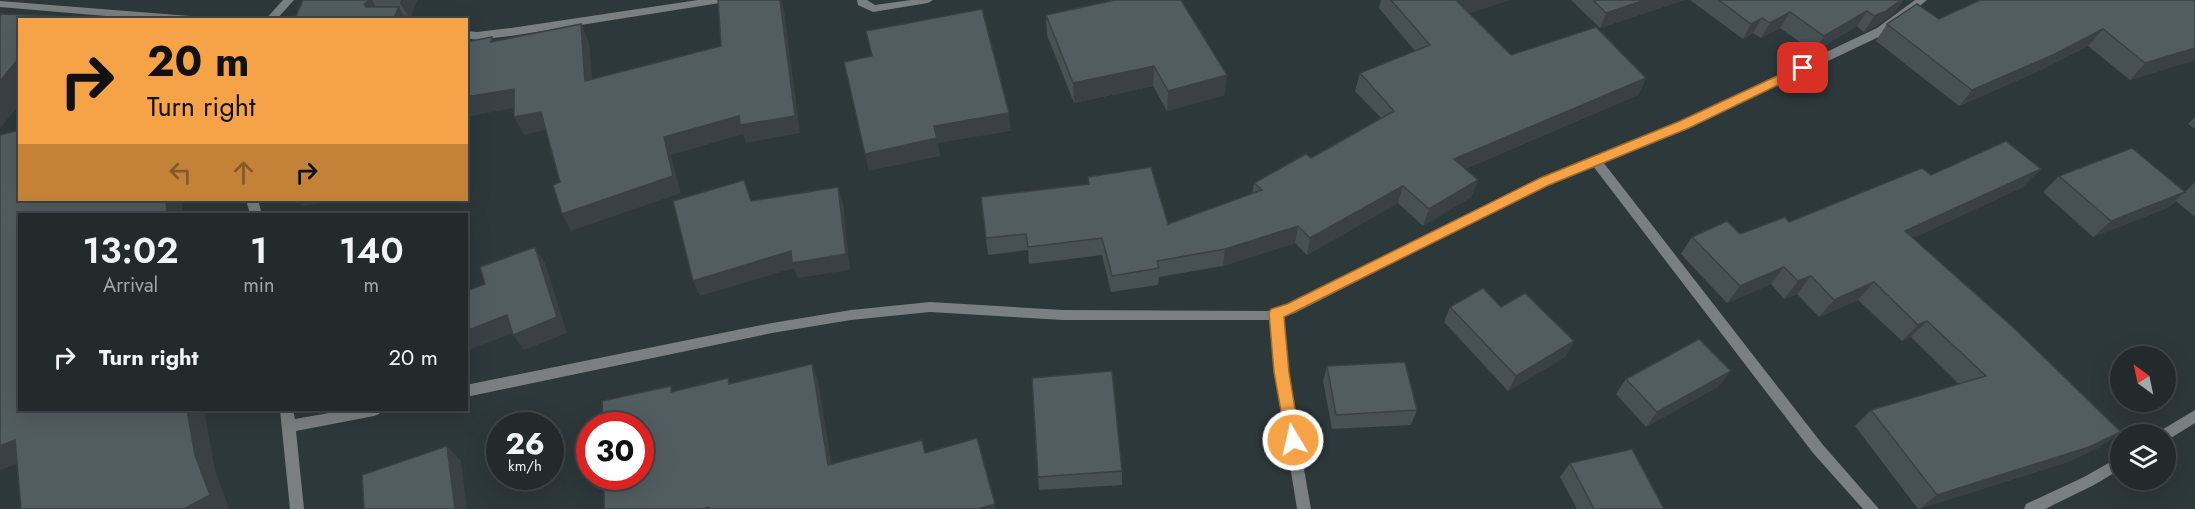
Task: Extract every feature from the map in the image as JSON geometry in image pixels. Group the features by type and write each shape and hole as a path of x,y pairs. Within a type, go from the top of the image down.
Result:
{"street":[{"path":"272,18 289,0"},
{"path":"468,34 477,36 511,32 720,0"},
{"path":"862,0 862,3 873,9 928,0"},
{"path":"468,391 772,328 851,315 930,307 1063,315 1268,316 1291,309 1544,181 1685,124 1881,31 1922,0"},
{"path":"0,4 178,18"},
{"path":"1595,160 1818,448 1872,509"},
{"path":"1276,313 1281,372 1304,509"},
{"path":"287,411 297,509"},
{"path":"290,426 369,411"},
{"path":"2176,428 2195,416"},
{"path":"2031,509 2110,469"}],"building":[{"path":"303,0 370,0 364,4 366,7 399,7 394,18 295,18"},
{"path":"718,0 780,0 795,116 740,125 739,116 664,137 673,176 562,214 553,185 560,182 541,112 514,117 514,89 468,97 468,42 492,37 491,42 581,24 585,81 721,46"},
{"path":"1115,0 1181,0 1227,75 1168,91 1154,66 1073,83 1046,15"},
{"path":"1391,0 1460,0 1457,1 1511,55 1596,27 1646,78 1454,159 1478,180 1429,209 1403,186 1310,238 1298,226 1225,249 1157,261 1159,268 1112,276 1102,238 1028,247 1026,234 986,238 981,197 1089,184 1088,177 1151,167 1168,224 1262,190 1254,183 1306,154 1311,158 1394,111 1360,73 1430,45"},
{"path":"1593,0 1645,0 1606,13"},
{"path":"1719,0 1901,0 1886,11 1874,16 1867,11 1824,36 1790,12 1770,23 1762,18 1751,24"},
{"path":"1980,0 2195,0 2195,48 2145,63 2103,29 2055,54 1972,90 1887,24 1917,4 1939,19"},
{"path":"982,9 1009,113 934,126 937,138 865,154 844,62 872,56 866,31"},
{"path":"0,14 54,16 52,18 18,18 18,59 0,81"},
{"path":"18,130 18,201 166,201 167,213 18,213 18,411 187,411 195,455 210,495 184,509 21,509 15,440 0,446 0,135"},
{"path":"2006,141 2041,169 1905,231 2014,328 2113,424 2110,424 2110,437 2089,447 1937,495 1871,410 1986,376 1927,321 1918,325 1874,282 1834,300 1811,276 1798,281 1784,267 1740,286 1692,237 1727,221 1740,234 1785,217 1789,222 1922,168 1931,175"},
{"path":"2132,148 2185,192 2111,221 2059,176"},
{"path":"744,180 751,201 838,187 846,254 792,263 791,251 693,281 673,201"},
{"path":"535,247 557,317 513,335 507,315 468,330 468,290 485,284 480,267"},
{"path":"1483,288 1501,307 1525,293 1574,341 1516,376 1450,307"},
{"path":"1699,339 1731,371 1657,412 1626,379"},
{"path":"1405,362 1417,410 1336,415 1327,366"},
{"path":"812,364 828,465 922,440 925,453 977,438 995,504 978,509 709,509 709,507 702,509 604,509 604,490 654,490 654,412 602,412 602,401 671,386 671,392 728,378 729,384"},
{"path":"1112,371 1122,471 1038,477 1032,378"},
{"path":"447,446 455,509 364,509 362,475"},
{"path":"1632,449 1664,509 1594,509 1570,463"}],"route":[{"path":"1293,440 1281,372 1276,313 1291,309 1544,181 1685,124 1803,68"}]}
